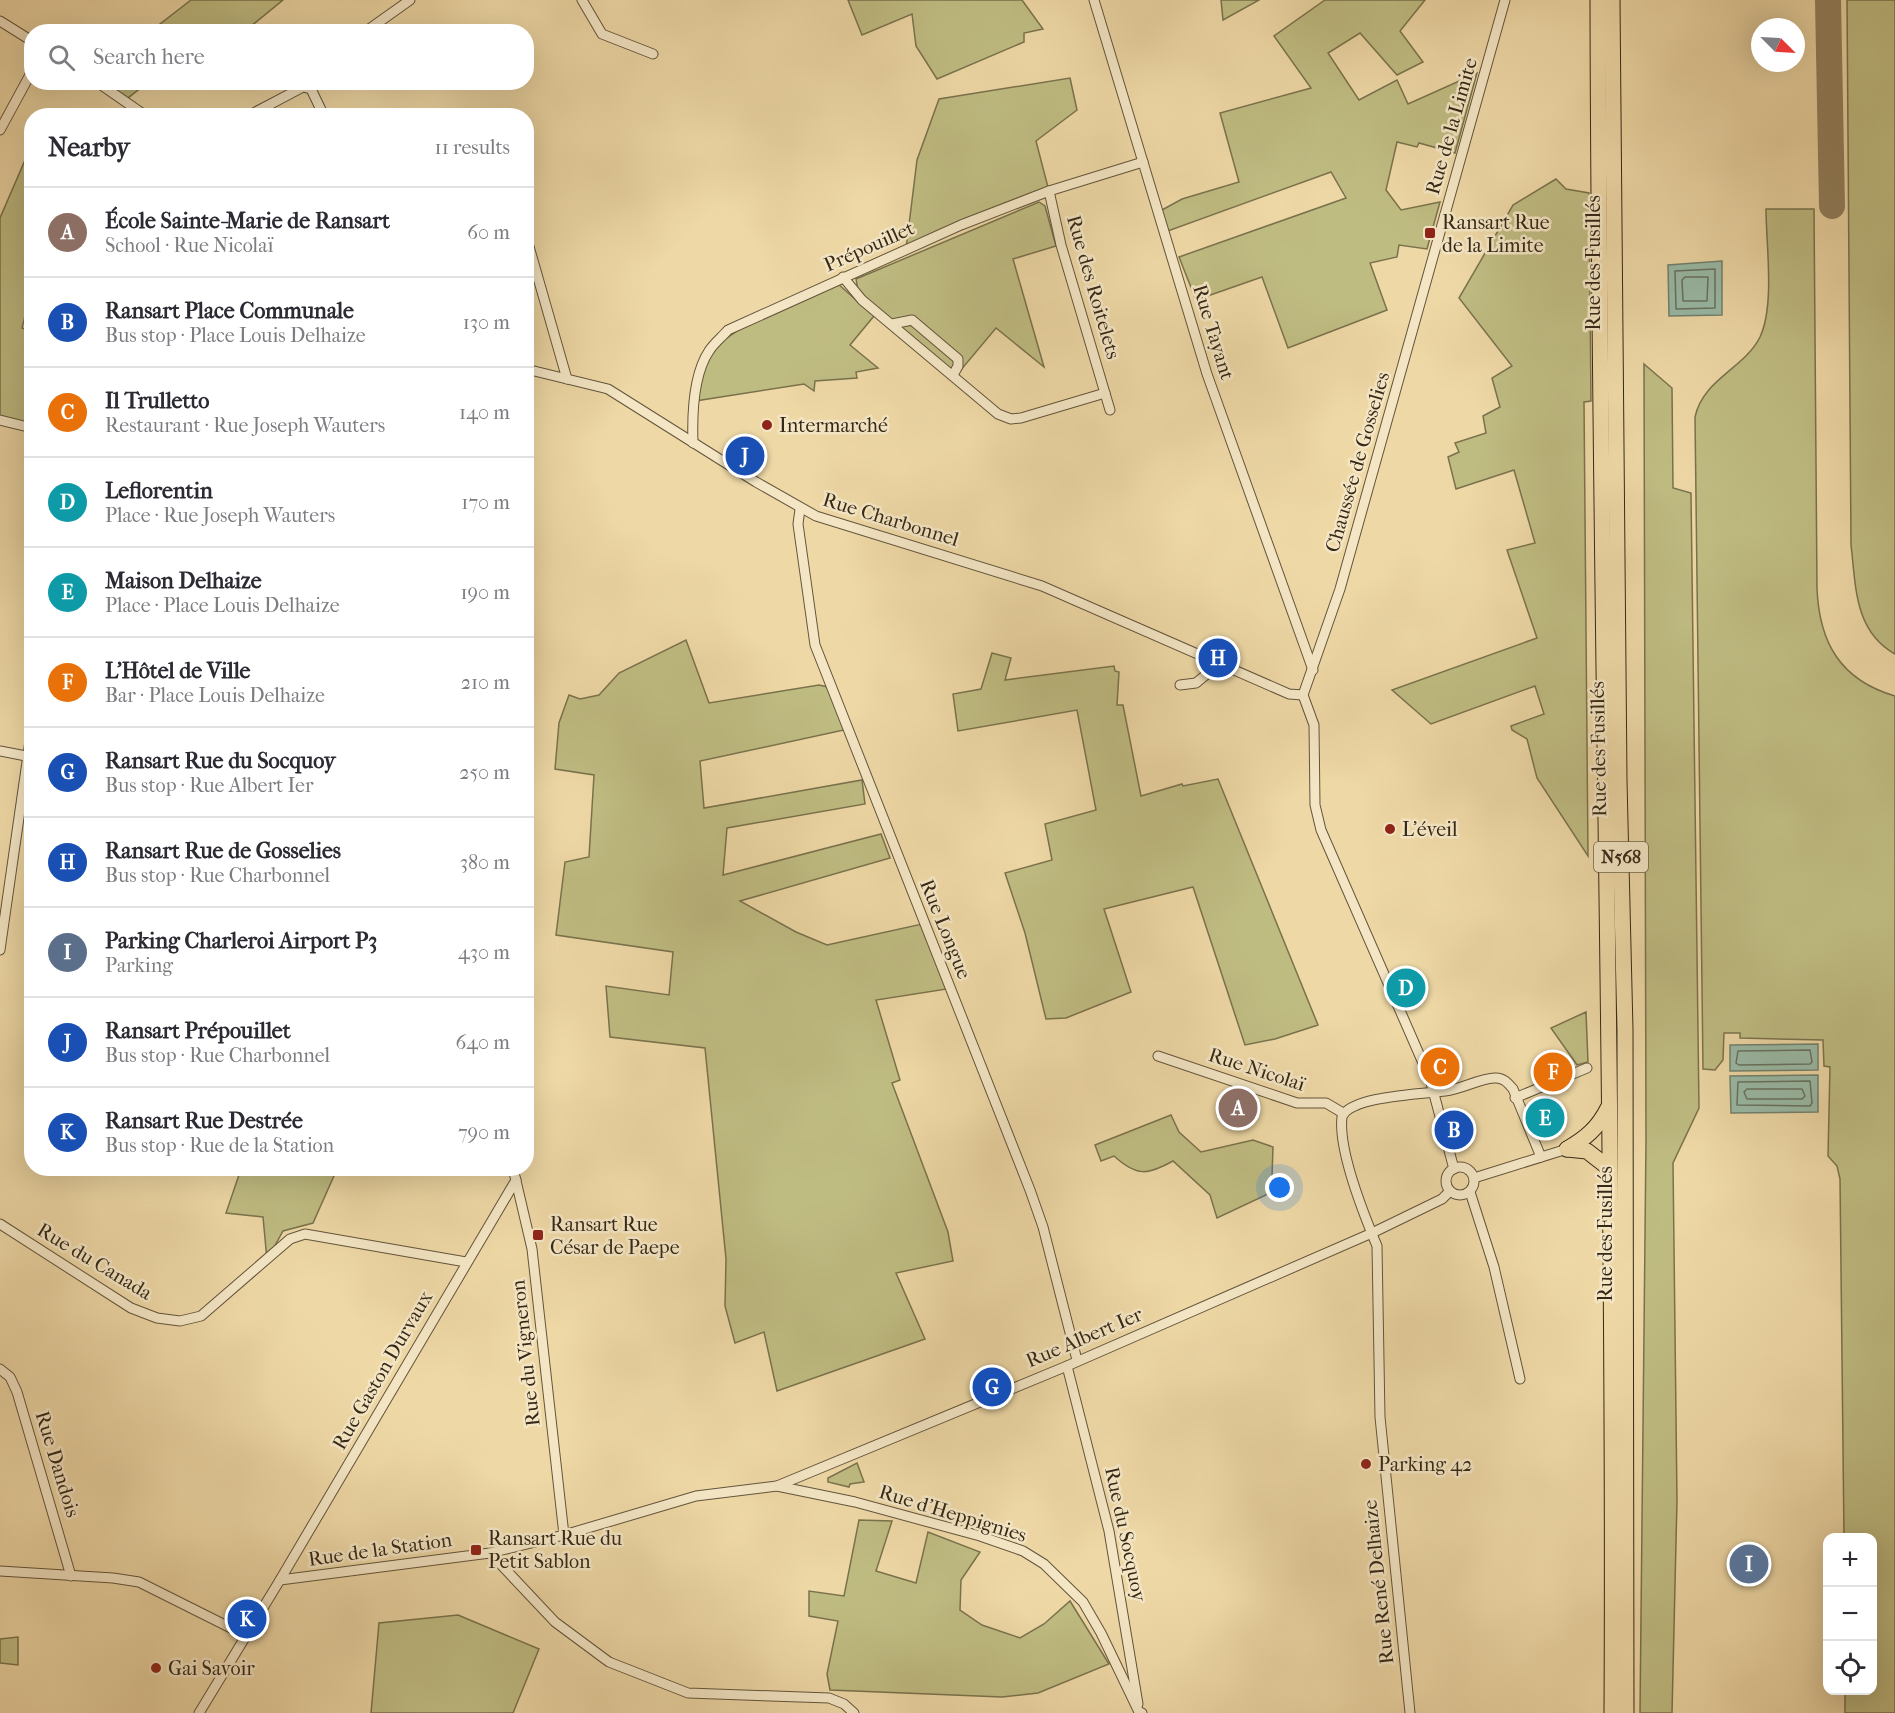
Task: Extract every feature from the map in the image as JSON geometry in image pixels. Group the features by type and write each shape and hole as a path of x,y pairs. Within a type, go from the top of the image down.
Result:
{"highway":[{"name":"Rue des Fusillés","path":"1598,0 1612,1713"},
{"name":"Rue des Fusillés","path":"1612,0 1618,746 1625,1041 1626,1713"},
{"path":"1567,1149 1587,1137 1602,1120 1608,1108"},
{"path":"1567,1149 1587,1151 1609,1168"}],"street":[{"path":"377,24 410,0"},
{"path":"582,0 602,34 653,54"},
{"name":"Rue Tayant","path":"1094,0 1122,86 1207,374 1313,671"},
{"name":"Rue de la Limite","path":"1432,261 1505,0"},
{"path":"0,21 24,36"},
{"path":"0,130 24,86"},
{"path":"109,90 134,108"},
{"path":"262,108 294,90"},
{"path":"311,90 320,108"},
{"name":"Prépouillet","path":"693,442 698,380 708,351 728,330 962,225 1049,191 1143,162"},
{"name":"Rue des Roitelets","path":"1049,191 1061,245 1110,410"},
{"name":"Chaussée de Gosselies","path":"1303,695 1340,589 1432,261"},
{"path":"534,264 567,379"},
{"path":"843,277 862,300 998,414 1011,419 1105,393"},
{"path":"892,324 912,320 958,359 958,366 953,375"},
{"name":"Rue Charbonnel","path":"534,371 608,389 800,508 1042,586 1289,694 1303,695"},
{"path":"0,420 24,426"},
{"name":"Rue Longue","path":"800,508 798,524 815,645 1030,1190 1043,1227 1077,1360"},
{"path":"1180,685 1197,683 1219,664"},
{"path":"1303,695 1314,725 1315,805 1321,830 1434,1091 1454,1169"},
{"path":"0,751 24,756"},
{"path":"0,950 24,771"},
{"name":"Rue Nicolaï","path":"1158,1056 1297,1103 1326,1103 1343,1113"},
{"path":"1515,1098 1587,1068"},
{"path":"1372,1233 1367,1226 1343,1139 1343,1113 1348,1107 1445,1091 1495,1077 1505,1080 1513,1089 1541,1157"},
{"path":"1474,1178 1567,1149"},
{"path":"1454,1169 1468,1169 1474,1178 1470,1192 1494,1267 1521,1379"},
{"path":"1454,1169 1446,1179 1450,1191 1459,1195 1470,1192"},
{"name":"Rue du Vigneron","path":"515,1176 532,1249 564,1535"},
{"name":"Rue Gaston Durvaux","path":"280,1580 516,1180"},
{"name":"Rue Albert Ier","path":"777,1486 1067,1366 1372,1233 1442,1199 1450,1191"},
{"name":"Rue du Canada","path":"0,1224 131,1308 157,1318 180,1321 201,1316 290,1239 305,1234 466,1262"},
{"name":"Rue René Delhaize","path":"1372,1233 1377,1246 1380,1417 1410,1713"},
{"name":"Rue du Socquoy","path":"1067,1366 1109,1531 1139,1713"},
{"name":"Rue Dandois","path":"0,1369 10,1377 17,1392 71,1576"},
{"name":"Rue de la Station","path":"280,1580 490,1553 564,1535 696,1496 777,1486"},
{"name":"Rue d'Heppignies","path":"777,1486 855,1502 980,1536 1023,1551 1064,1582 1089,1611 1139,1713"},
{"path":"490,1553 555,1622 609,1662 688,1693 829,1698 844,1704 854,1713"},
{"path":"0,1571 139,1582 246,1636"},
{"path":"199,1713 280,1580"}],"shaded area":[{"path":"191,0 283,0 254,24 160,24"},
{"path":"848,0 1022,0 1043,29 1024,33 1024,42 937,79 916,46 912,14 862,35"},
{"path":"1221,0 1259,0 1223,20"},
{"path":"1325,0 1425,0 1400,31 1423,62 1397,75 1360,33 1328,53 1359,100 1397,80 1408,104 1477,73 1455,153 1419,143 1417,147 1397,142 1386,190 1401,210 1440,202 1427,249 1399,245 1397,257 1370,263 1387,310 1288,348 1262,277 1196,300 1179,257 1346,198 1331,172 1165,232 1162,210 1182,199 1239,182 1220,113 1311,88 1274,36"},
{"path":"1847,0 1895,0 1895,654 1882,644 1864,620 1856,591 1851,545"},
{"path":"1070,78 1077,110 1036,141 1049,191 906,249 917,160 939,99"},
{"path":"108,90 138,90 124,101"},
{"path":"24,163 24,320 22,328 24,329 24,425 0,420 0,218"},
{"path":"1556,179 1566,189 1589,193 1591,401 1584,402 1588,856 1537,778 1527,739 1512,730 1511,726 1544,714 1535,686 1431,724 1392,690 1537,638 1507,550 1535,543 1514,470 1456,489 1448,457 1459,452 1455,443 1486,433 1483,416 1500,407 1492,378 1512,366 1459,298 1513,205"},
{"path":"1039,202 1045,206 1056,246 1013,259 1044,367 996,328 955,377 859,296 856,279"},
{"path":"1766,209 1814,209 1819,607 1828,642 1847,669 1876,689 1895,696 1895,1713 1845,1713 1845,1695 1877,1695 1877,1533 1844,1533 1840,1179 1837,1166 1828,1156 1830,1067 1824,1066 1823,1040 1740,1038 1740,1033 1724,1033 1723,1060 1715,1070 1703,1069 1695,417 1706,393 1744,358 1760,337 1765,324 1769,274"},
{"path":"837,283 874,316 850,345 878,368 856,372 857,378 815,381 814,391 804,384 695,401 708,351 743,327"},
{"path":"1644,364 1672,388 1673,488 1691,493 1699,1108 1673,1163 1677,1500 1672,1713 1640,1713 1646,1140"},
{"path":"686,640 709,703 819,685 828,687 844,730 700,761 704,808 862,780 865,804 727,828 723,875 881,834 890,858 740,901 796,932 827,945 922,924 947,989 876,1000 900,1080 892,1083 948,1232 953,1261 896,1273 925,1339 777,1391 764,1332 735,1343 725,1306 726,1259 705,1048 610,1037 606,986 669,995 673,952 556,935 565,862 589,857 594,775 555,769 559,723 569,695 580,699 599,695 619,673"},
{"path":"992,653 1011,658 1005,680 1114,666 1115,671 1119,672 1117,705 1123,705 1141,796 1182,784 1183,786 1218,779 1318,1025 1275,1039 1245,1045 1193,887 1104,909 1131,992 1066,1018 1046,1019 1025,933 1005,873 1052,860 1045,824 1096,810 1077,710 958,731 953,694 981,689"},
{"path":"1586,1012 1588,1062 1577,1065 1551,1028"},
{"path":"1171,1115 1179,1132 1201,1152 1253,1140 1273,1147 1272,1177 1266,1195 1217,1218 1210,1195 1173,1161 1143,1172 1129,1168 1114,1156 1101,1161 1095,1145"},
{"path":"239,1176 334,1176 313,1223 283,1231 267,1260 263,1217 226,1213"},
{"path":"857,1463 864,1482 850,1484 849,1487 828,1482 828,1478"},
{"path":"859,1520 892,1521 876,1571 916,1583 928,1532 980,1552 961,1580 960,1610 982,1625 1020,1638 1044,1624 1070,1601 1109,1664 1038,1693 1002,1697 830,1690 827,1674 838,1621 809,1616 809,1591 844,1596"},
{"path":"458,1615 539,1649 513,1713 371,1713 379,1623"},
{"path":"18,1637 18,1665 0,1663 0,1639"}],"water":[{"path":"1722,261 1722,315 1669,316 1668,265"},
{"path":"1818,1044 1818,1070 1730,1071 1730,1045"},
{"path":"1818,1075 1818,1112 1731,1113 1730,1076"}],"taxiway":[{"path":"1828,0 1832,206"}],"place":[{"name":"Ransart Rue de la Limite","path":"1430,233"},
{"name":"Intermarché","path":"767,425"},
{"name":"Ransart Prépouillet","path":"745,456"},
{"name":"Ransart Rue de Gosselies","path":"1218,658"},
{"name":"L'éveil","path":"1390,829"},
{"name":"Leflorentin","path":"1406,988"},
{"name":"Il Trulletto","path":"1440,1067"},
{"name":"L'Hôtel de Ville","path":"1553,1072"},
{"name":"École Sainte-Marie de Ransart","path":"1238,1108"},
{"name":"Maison Delhaize","path":"1545,1118"},
{"name":"Ransart Place Communale","path":"1454,1130"},
{"name":"Ransart Rue César de Paepe","path":"538,1235"},
{"name":"Ransart Rue du Socquoy","path":"992,1387"},
{"name":"Parking 42","path":"1366,1464"},
{"name":"Ransart Rue du Petit Sablon","path":"476,1550"},
{"name":"Parking Charleroi Airport P3","path":"1749,1564"},
{"name":"Ransart Rue Destrée","path":"247,1619"},
{"name":"Gai Savoir","path":"156,1668"}]}
